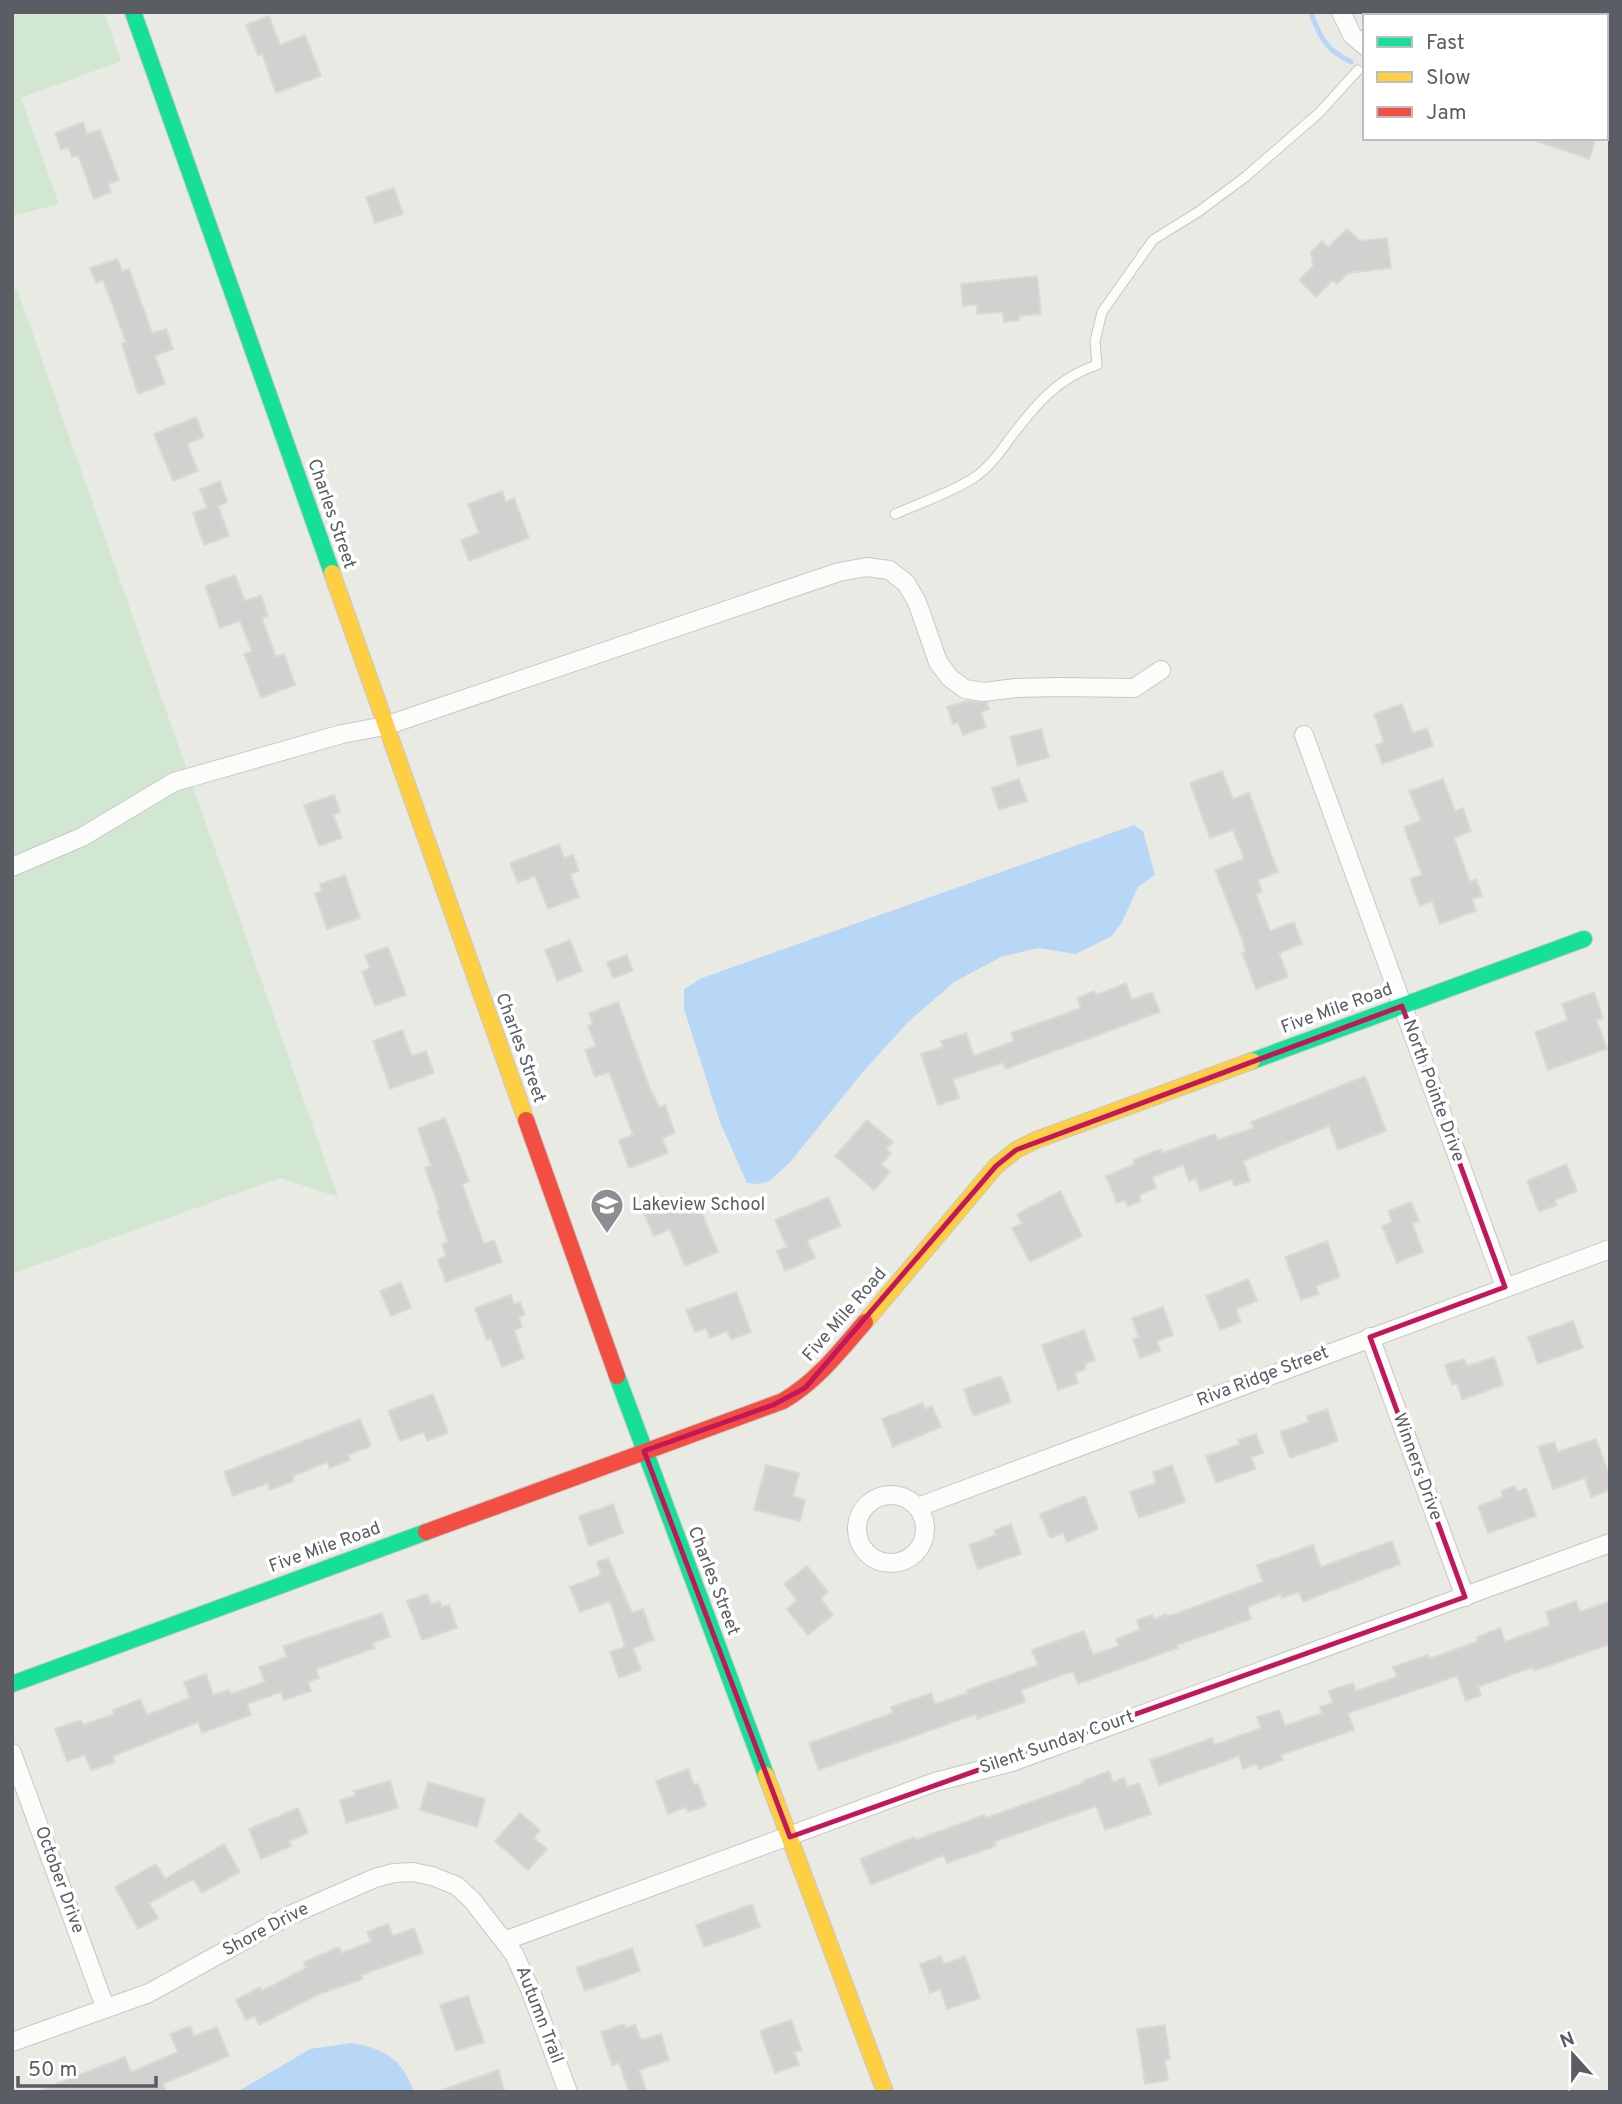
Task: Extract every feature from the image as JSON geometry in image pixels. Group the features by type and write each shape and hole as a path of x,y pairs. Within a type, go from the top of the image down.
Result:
{"street":[{"path":"1341,12 1352,34 1363,44"},
{"name":"Charles Street","path":"138,14 385,726 644,1451 885,2092"},
{"path":"12,867 82,837 174,782 342,734 385,726 839,572 867,567 889,570 905,583 917,602 938,662 950,678 965,689 983,692 1043,687 1134,688 1161,670"},
{"name":"North Pointe Drive","path":"1304,735 1505,1287"},
{"name":"Five Mile Road","path":"12,1684 774,1405 805,1388 822,1373 996,1166 1016,1150 1036,1140 1584,939"},
{"name":"Riva Ridge Street","path":"918,1507 1610,1249"},
{"name":"Winners Drive","path":"1370,1337 1465,1597"},
{"name":"Silent Sunday Court","path":"504,1941 935,1782 1012,1762 1610,1544"},
{"name":"October Drive","path":"12,1753 105,2007"},
{"name":"Shore Drive","path":"12,2042 149,1993 288,1916 375,1878 394,1873 425,1874 457,1886 504,1941"},
{"name":"Autumn Trail","path":"504,1941 521,1965 568,2092"}],"lane":[{"path":"895,514 975,477 1055,386 1081,370 1097,365 1096,341 1102,312 1153,240 1198,212 1244,178 1319,113 1358,70"}],"highlighted area":[{"path":"1402,1006 1505,1287 1370,1337 1465,1597 790,1837 644,1451 773,1405 805,1388 996,1166 1016,1150"}],"green space":[{"path":"12,12 104,12 121,61 21,98 59,204 12,216"},
{"path":"17,289 338,1197 280,1178 12,1274 12,290"}],"water":[{"path":"1134,825 1143,831 1155,875 1138,887 1122,922 1112,936 1076,954 1038,948 1001,957 954,982 908,1022 862,1073 791,1161 770,1181 747,1183 720,1122 684,1009 684,989 702,978"},
{"path":"352,2043 391,2057 404,2071 414,2092 237,2092 310,2049"}],"building":[{"path":"269,16 280,45 305,35 321,76 276,93 262,54 258,55 246,25"},
{"path":"83,122 87,134 100,130 119,180 108,184 111,192 94,199 78,155 72,157 68,147 61,150 55,133"},
{"path":"1536,140 1595,140 1589,159"},
{"path":"394,188 403,214 375,223 366,197"},
{"path":"1347,229 1360,241 1387,238 1391,268 1348,273 1337,284 1333,280 1316,297 1299,280 1313,266 1311,252 1322,241 1328,247"},
{"path":"117,259 122,271 129,269 152,333 166,329 173,349 155,356 165,384 138,394 122,344 126,342 103,280 96,283 90,268"},
{"path":"1037,276 1041,314 1019,316 1019,320 1004,322 1003,312 977,314 977,304 963,306 961,284"},
{"path":"196,417 204,437 187,444 198,471 173,481 154,434"},
{"path":"220,481 227,502 218,506 229,536 204,545 193,513 207,508 200,489"},
{"path":"502,491 506,502 514,498 529,538 469,561 461,540 479,533 468,504"},
{"path":"235,575 245,601 261,595 268,616 262,618 276,657 284,654 295,685 261,698 244,654 252,651 240,621 220,628 205,586"},
{"path":"967,701 987,703 989,709 981,712 986,727 963,735 958,722 953,724 947,707"},
{"path":"1402,704 1413,733 1427,728 1433,746 1382,764 1376,745 1384,742 1374,714"},
{"path":"1041,729 1049,757 1018,766 1010,737"},
{"path":"1222,771 1233,799 1249,793 1278,872 1258,880 1262,892 1256,894 1270,931 1294,922 1302,944 1279,953 1288,977 1256,989 1242,953 1245,952 1243,941 1215,870 1244,859 1233,830 1210,838 1190,783"},
{"path":"1019,779 1027,801 999,810 992,788"},
{"path":"1443,779 1455,811 1463,808 1471,831 1454,838 1470,882 1476,879 1482,896 1472,899 1476,911 1440,924 1432,901 1420,906 1410,879 1422,875 1404,827 1421,821 1409,791"},
{"path":"334,795 340,812 333,815 342,838 319,846 304,805"},
{"path":"559,844 564,858 573,855 579,871 570,874 579,897 548,909 535,876 518,883 510,863"},
{"path":"345,875 360,918 327,929 315,894 322,891 320,884"},
{"path":"570,940 582,971 557,981 545,950"},
{"path":"388,947 406,995 375,1006 362,972 370,968 365,955"},
{"path":"627,955 633,971 613,978 607,962"},
{"path":"1126,983 1132,1000 1152,992 1160,1012 1006,1069 1003,1063 953,1079 959,1098 938,1105 921,1054 943,1047 941,1041 966,1033 974,1056 1014,1041 1011,1033 1081,1008 1077,998 1094,991 1096,995"},
{"path":"1594,992 1603,1018 1596,1020 1607,1049 1548,1070 1535,1032 1568,1020 1562,1004"},
{"path":"618,1002 649,1086 659,1107 665,1105 675,1133 662,1138 668,1153 629,1168 619,1140 633,1135 609,1072 595,1077 585,1050 596,1046 588,1026 593,1024 589,1013"},
{"path":"402,1030 412,1056 426,1051 434,1073 390,1089 373,1041"},
{"path":"1365,1076 1386,1131 1338,1150 1329,1126 1243,1161 1250,1181 1234,1186 1232,1179 1200,1191 1196,1178 1189,1181 1183,1165 1152,1177 1156,1188 1139,1195 1141,1201 1128,1206 1125,1200 1117,1203 1106,1176 1135,1164 1133,1160 1215,1134 1218,1140 1254,1128 1251,1122"},
{"path":"445,1118 469,1181 462,1184 484,1244 494,1240 502,1262 446,1282 438,1260 446,1256 442,1244 448,1242 425,1168 431,1166 418,1128"},
{"path":"867,1120 893,1142 886,1149 891,1153 881,1164 890,1172 874,1190 835,1156"},
{"path":"1566,1164 1577,1191 1555,1200 1557,1205 1539,1212 1527,1181"},
{"path":"1060,1191 1082,1236 1030,1262 1012,1228 1022,1223 1017,1214"},
{"path":"664,1196 670,1212 697,1201 718,1252 685,1266 670,1229 654,1236 641,1206"},
{"path":"828,1197 841,1226 807,1240 815,1258 785,1271 777,1251 787,1247 775,1220"},
{"path":"1411,1202 1419,1221 1412,1223 1423,1252 1397,1263 1382,1226 1392,1222 1388,1211"},
{"path":"1327,1241 1340,1277 1316,1286 1319,1294 1301,1300 1285,1257"},
{"path":"1248,1279 1257,1301 1236,1309 1241,1322 1220,1330 1206,1296"},
{"path":"401,1282 411,1308 391,1316 380,1291"},
{"path":"736,1292 751,1332 731,1340 727,1331 710,1338 706,1328 695,1332 686,1310"},
{"path":"511,1295 514,1304 520,1302 525,1315 519,1317 522,1327 514,1330 524,1358 502,1367 491,1338 487,1340 475,1308"},
{"path":"1163,1307 1173,1335 1157,1341 1160,1351 1140,1358 1133,1339 1139,1337 1132,1318"},
{"path":"1573,1321 1583,1348 1538,1364 1528,1337"},
{"path":"1084,1330 1095,1360 1085,1364 1086,1369 1075,1373 1078,1383 1058,1390 1042,1345"},
{"path":"1494,1357 1503,1385 1462,1400 1457,1383 1452,1385 1445,1365 1464,1359 1467,1366"},
{"path":"1001,1376 1011,1402 973,1416 964,1389"},
{"path":"433,1394 448,1433 427,1441 424,1432 400,1441 388,1411"},
{"path":"922,1403 925,1409 932,1406 941,1427 893,1447 882,1419"},
{"path":"1327,1409 1338,1441 1290,1458 1280,1432 1309,1422 1307,1416"},
{"path":"360,1419 371,1446 348,1455 350,1460 330,1468 327,1462 293,1476 294,1481 270,1490 268,1483 233,1496 224,1472"},
{"path":"1256,1434 1263,1453 1251,1457 1255,1469 1216,1483 1206,1456 1240,1444 1238,1440"},
{"path":"1596,1439 1610,1477 1610,1490 1591,1497 1585,1478 1553,1489 1538,1447 1554,1442 1558,1452"},
{"path":"766,1465 799,1473 793,1496 805,1500 800,1521 754,1510"},
{"path":"1172,1465 1185,1502 1139,1518 1130,1492 1156,1483 1153,1472"},
{"path":"1515,1486 1517,1492 1526,1488 1536,1516 1488,1533 1478,1506 1503,1497 1501,1491"},
{"path":"1085,1496 1098,1529 1067,1542 1063,1533 1050,1538 1040,1514"},
{"path":"613,1504 623,1533 589,1546 579,1516"},
{"path":"1011,1524 1021,1554 978,1569 969,1545 996,1535 994,1530"},
{"path":"1392,1541 1400,1564 1303,1602 1299,1592 1282,1598 1281,1594 1247,1607 1251,1619 1177,1645 1178,1648 1078,1684 1073,1671 1021,1690 1025,1702 977,1719 976,1714 819,1770 809,1743 893,1713 891,1707 931,1693 935,1704 1038,1665 1032,1650 1084,1631 1093,1655 1119,1646 1116,1639 1140,1630 1137,1620 1152,1615 1154,1619 1166,1614 1167,1617 1263,1582 1257,1565 1313,1545 1321,1567"},
{"path":"608,1558 632,1613 643,1609 654,1640 633,1648 641,1670 619,1678 610,1652 625,1647 610,1601 580,1612 570,1587 601,1575 597,1562"},
{"path":"807,1566 828,1592 821,1599 833,1615 808,1635 787,1609 797,1600 784,1584"},
{"path":"427,1594 431,1604 439,1601 442,1607 449,1605 457,1628 422,1640 407,1601"},
{"path":"1576,1601 1580,1612 1610,1601 1610,1644 1534,1671 1533,1667 1478,1687 1481,1695 1466,1701 1457,1676 1348,1713 1354,1730 1281,1755 1283,1760 1259,1769 1257,1764 1243,1769 1239,1756 1159,1785 1150,1760 1212,1738 1214,1745 1261,1728 1257,1717 1279,1710 1285,1726 1322,1713 1320,1707 1333,1703 1329,1691 1353,1683 1356,1691 1397,1677 1393,1667 1428,1655 1429,1659 1478,1641 1477,1637 1500,1628 1505,1642 1550,1625 1546,1612"},
{"path":"382,1613 390,1637 373,1643 375,1648 316,1669 319,1678 308,1682 311,1691 284,1700 281,1692 247,1704 251,1715 202,1733 198,1722 113,1756 115,1762 91,1770 85,1755 67,1761 55,1729 81,1720 83,1725 114,1714 113,1710 140,1699 147,1715 190,1698 184,1682 206,1674 213,1695 229,1690 231,1694 265,1682 259,1667 287,1657 283,1646"},
{"path":"688,1769 694,1785 698,1784 706,1806 688,1812 686,1807 668,1814 656,1781"},
{"path":"1109,1771 1113,1782 1124,1778 1127,1787 1139,1783 1151,1814 1105,1830 1096,1806 994,1842 996,1846 947,1863 944,1855 871,1885 860,1859 914,1837 916,1840 984,1815 986,1818 1084,1783 1083,1781"},
{"path":"390,1781 398,1808 346,1823 340,1800 355,1796 354,1791"},
{"path":"428,1782 485,1799 477,1827 420,1810"},
{"path":"298,1808 308,1833 289,1841 291,1846 261,1859 249,1829"},
{"path":"520,1813 540,1830 534,1838 547,1849 528,1870 495,1841"},
{"path":"224,1844 240,1872 202,1893 193,1879 149,1903 158,1918 138,1929 115,1887 156,1864 165,1879"},
{"path":"752,1904 760,1927 704,1947 696,1925"},
{"path":"388,1924 393,1936 414,1928 423,1953 361,1975 363,1979 317,1995 259,2025 255,2016 246,2020 236,2000 260,1987 262,1991 306,1968 304,1962 339,1947 342,1953 371,1942 367,1932"},
{"path":"632,1948 640,1971 585,1991 576,1968"},
{"path":"941,1956 944,1964 965,1956 980,1998 947,2009 940,1989 930,1993 920,1964"},
{"path":"468,1996 484,2042 456,2051 440,2005"},
{"path":"791,2020 802,2050 794,2052 799,2065 775,2073 760,2031"},
{"path":"624,2024 626,2028 635,2025 641,2040 661,2034 669,2060 639,2070 647,2092 629,2092 619,2063 612,2065 601,2032"},
{"path":"1165,2025 1170,2059 1165,2060 1168,2080 1145,2084 1137,2029"},
{"path":"190,2026 194,2036 217,2027 229,2056 163,2084 166,2092 41,2090 125,2057 131,2072 178,2052 170,2034"},
{"path":"498,2070 505,2092 442,2092 442,2090"}],"waterway":[{"path":"1312,16 1326,44 1351,62"}],"traffic: fast":[{"path":"133,12 332,573"},
{"path":"1252,1061 1584,939"},
{"path":"617,1376 766,1775"},
{"path":"12,1684 426,1532"}],"traffic: slow":[{"path":"332,573 526,1120"},
{"path":"865,1322 996,1166 1016,1150 1036,1140 1252,1061"},
{"path":"766,1775 885,2092"}],"traffic: jam":[{"path":"526,1120 617,1376"},
{"path":"426,1532 783,1401 817,1375 865,1322"}],"place":[{"name":"Lakeview School","path":"607,1235"}]}
